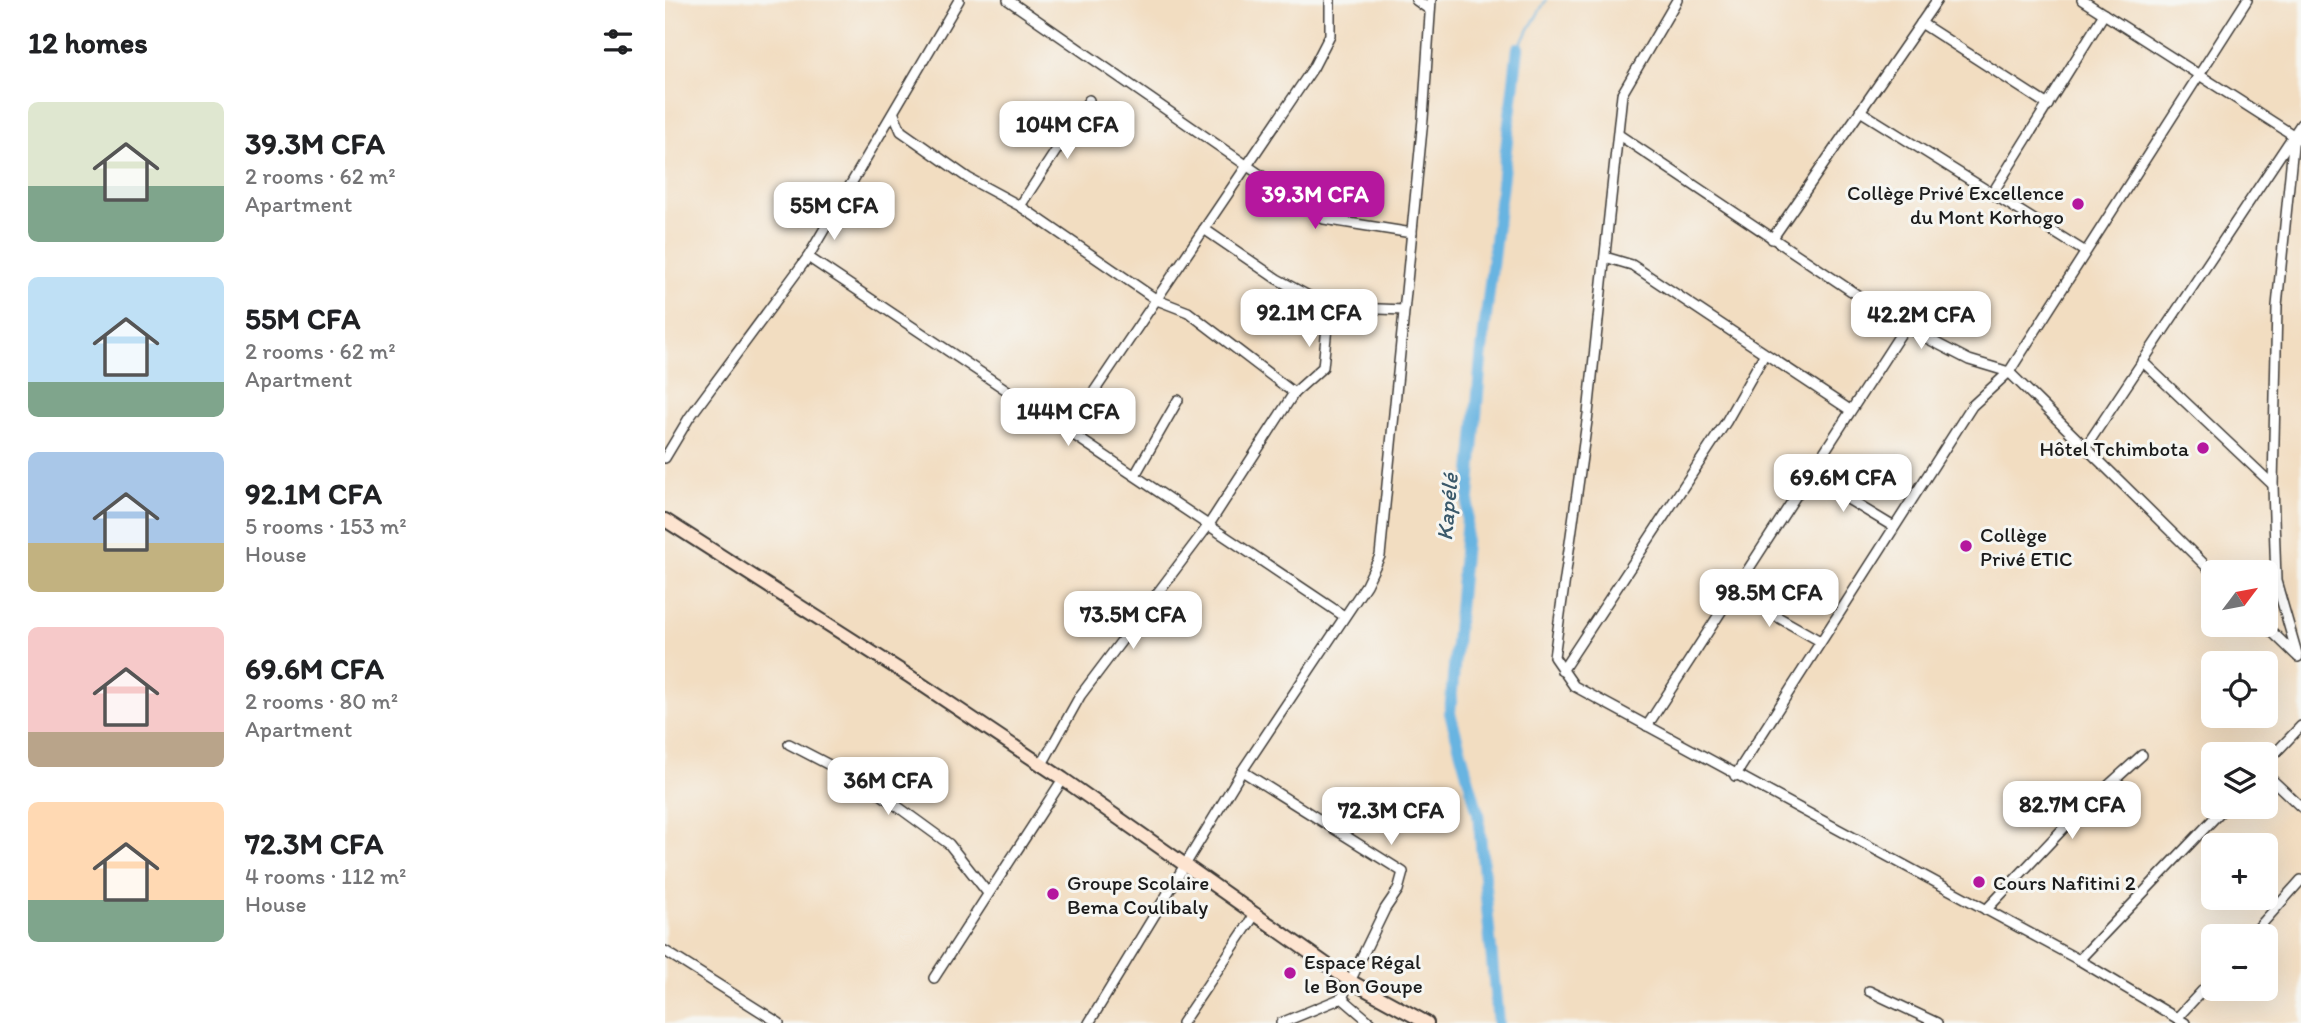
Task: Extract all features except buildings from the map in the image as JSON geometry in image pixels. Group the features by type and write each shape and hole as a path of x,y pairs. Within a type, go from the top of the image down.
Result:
{"street":[{"path":"665,458 689,418 808,257 959,0"},
{"path":"1008,0 1324,219 1412,233"},
{"path":"1068,430 1245,164 1313,68 1331,35 1330,0"},
{"path":"1092,1022 1242,771 1366,585 1380,556 1412,233 1430,5 1416,0"},
{"path":"1677,0 1622,94 1588,414 1554,657 1574,686 1735,776 2079,960 2181,1021 2201,995"},
{"path":"1772,239 1937,0"},
{"path":"2082,0 2298,137"},
{"path":"1735,776 1972,406 2009,372 2247,0"},
{"path":"1992,194 2104,14"},
{"path":"1921,23 2048,105"},
{"path":"1020,206 1089,100"},
{"path":"1860,111 2084,251"},
{"path":"894,114 901,131 968,178 1020,206 1157,300 1188,312 1294,393"},
{"path":"2299,659 2276,581 2273,485 2277,306 2301,124"},
{"path":"1619,135 1905,327 1969,360 2009,372 2201,561"},
{"path":"2085,448 2141,361 2298,137"},
{"path":"1204,229 1277,279 1329,307 1404,310"},
{"path":"808,257 1344,616"},
{"path":"1605,257 1632,265 1850,410"},
{"path":"1041,766 1080,696 1208,526 1294,393 1322,367 1329,307"},
{"path":"1647,726 1905,327"},
{"path":"1562,671 1711,446 1764,355"},
{"path":"2141,361 2273,485"},
{"path":"1135,475 1178,400"},
{"path":"1808,475 1894,527"},
{"path":"665,520 909,676 1063,779 1350,981 1427,1023"},
{"path":"1732,591 1820,641"},
{"path":"2277,637 2299,659"},
{"path":"2278,750 2301,726"},
{"path":"789,744 868,785 938,835 949,844 987,892"},
{"path":"1986,910 2077,814 2142,755"},
{"path":"1242,771 1403,872 1398,890 1385,909 1342,998 1281,1023"},
{"path":"934,978 987,892 1063,779"},
{"path":"2278,785 2301,807"},
{"path":"2079,960 2214,819"},
{"path":"2262,924 2301,880"},
{"path":"1182,1023 1256,913"},
{"path":"665,951 779,1023"},
{"path":"1869,991 1937,1023"},
{"path":"1342,998 1371,1023"}],"waterway":[{"name":"Kapélé","path":"1518,48 1546,0"},
{"name":"Kapélé","path":"1498,1023 1478,813 1450,713 1481,359 1518,48"}],"place":[{"name":"Collège Privé Excellence du Mont Korhogo","path":"2078,204"},
{"name":"Hôtel Tchimbota","path":"2203,448"},
{"name":"Collège Privé ETIC","path":"1966,546"},
{"name":"Cours Nafitini 2","path":"1979,882"},
{"name":"Groupe Scolaire Bema Coulibaly","path":"1053,894"},
{"name":"Espace Régal le Bon Goupe","path":"1290,973"}]}
